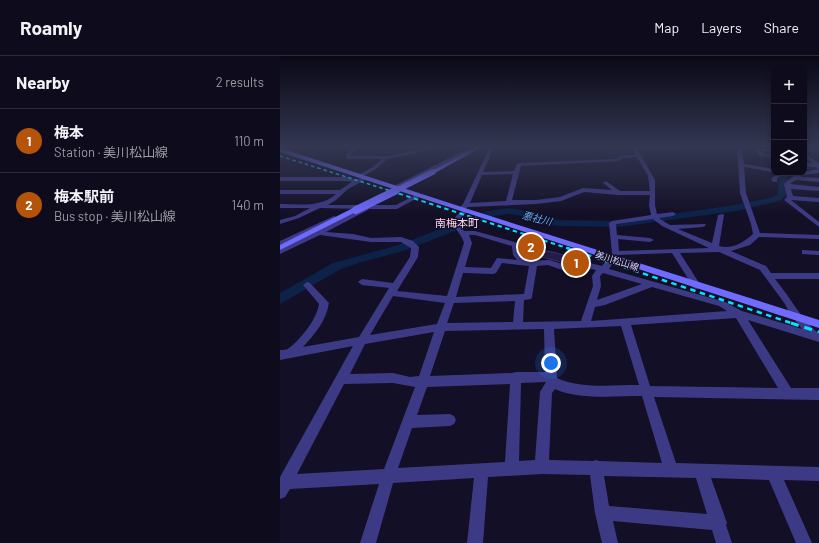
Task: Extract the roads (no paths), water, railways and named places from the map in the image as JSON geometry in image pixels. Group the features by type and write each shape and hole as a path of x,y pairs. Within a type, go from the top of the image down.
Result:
{"main road":[{"name":"美川松山線","path":"335,170 395,191 404,190 614,256 697,286 819,324"},
{"path":"280,248 356,208 437,170"}],"street":[{"path":"280,222 297,218 334,199 346,188 374,170"},
{"path":"280,252 382,200 433,170"},
{"path":"404,190 443,170"},
{"path":"368,543 388,476 423,381 468,243 466,236 459,229 458,217 464,209 482,170"},
{"path":"647,170 652,181 655,219"},
{"path":"742,170 742,186 755,222 757,235"},
{"path":"480,174 516,172 509,202"},
{"path":"280,192 306,173"},
{"path":"798,176 788,182 790,198 787,200 819,225"},
{"path":"794,178 819,180"},
{"path":"280,179 361,179"},
{"path":"606,184 619,192"},
{"path":"788,187 819,189"},
{"path":"464,209 509,202 536,202 553,200 583,190 652,193"},
{"path":"280,192 342,192"},
{"path":"280,244 387,192"},
{"path":"280,206 356,208 397,207 419,195"},
{"path":"375,198 383,198 382,200"},
{"path":"790,198 819,200"},
{"path":"280,218 294,206"},
{"path":"585,325 592,304 596,286 596,276 614,256 613,226 655,219 673,214"},
{"path":"719,249 721,215"},
{"path":"655,219 669,228 763,268 799,318 817,339"},
{"path":"669,228 704,226"},
{"path":"459,229 516,246"},
{"path":"283,487 372,322 414,257 413,244 403,239 373,240 352,236 327,235 319,232"},
{"path":"614,256 741,247 757,235 819,237"},
{"path":"614,237 650,240"},
{"path":"675,252 697,286"},
{"path":"805,252 819,253"},
{"path":"460,270 493,271 500,260 533,264 550,262 568,269 590,266 722,304 739,314 817,339"},
{"path":"362,282 450,300 520,297 528,296 533,264"},
{"path":"769,276 819,276"},
{"path":"592,304 602,303 653,283"},
{"path":"292,352 318,320 324,309 324,303 307,285"},
{"path":"518,326 520,297"},
{"path":"280,355 441,327 585,325 739,314"},
{"path":"739,314 788,394"},
{"path":"625,323 671,470"},
{"path":"542,467 546,392 552,380 549,326"},
{"path":"342,379 393,378 410,382 516,377 552,380 566,388 646,392 819,394"},
{"path":"512,468 516,377"},
{"path":"407,422 450,420"},
{"path":"283,487 388,476 542,467 819,474"},
{"path":"596,468 603,513 610,543"},
{"path":"475,543 482,470"},
{"path":"702,470 724,543"},
{"path":"773,473 804,543"},
{"path":"603,513 719,523"}],"waterway":[{"name":"悪社川","path":"280,299 337,266 399,249 492,213 509,211 538,216 545,221 558,223 619,224 736,208 776,199 782,196 783,177 784,176"}],"railway":[{"path":"323,170 394,192"},
{"path":"391,191 570,249"},
{"path":"570,249 791,323"},
{"path":"791,323 819,332"}],"place":[{"name":"梅本駅前","path":"531,247"},
{"name":"梅本","path":"576,263"}],"district":[{"name":"南梅本町","path":"457,223"}]}
